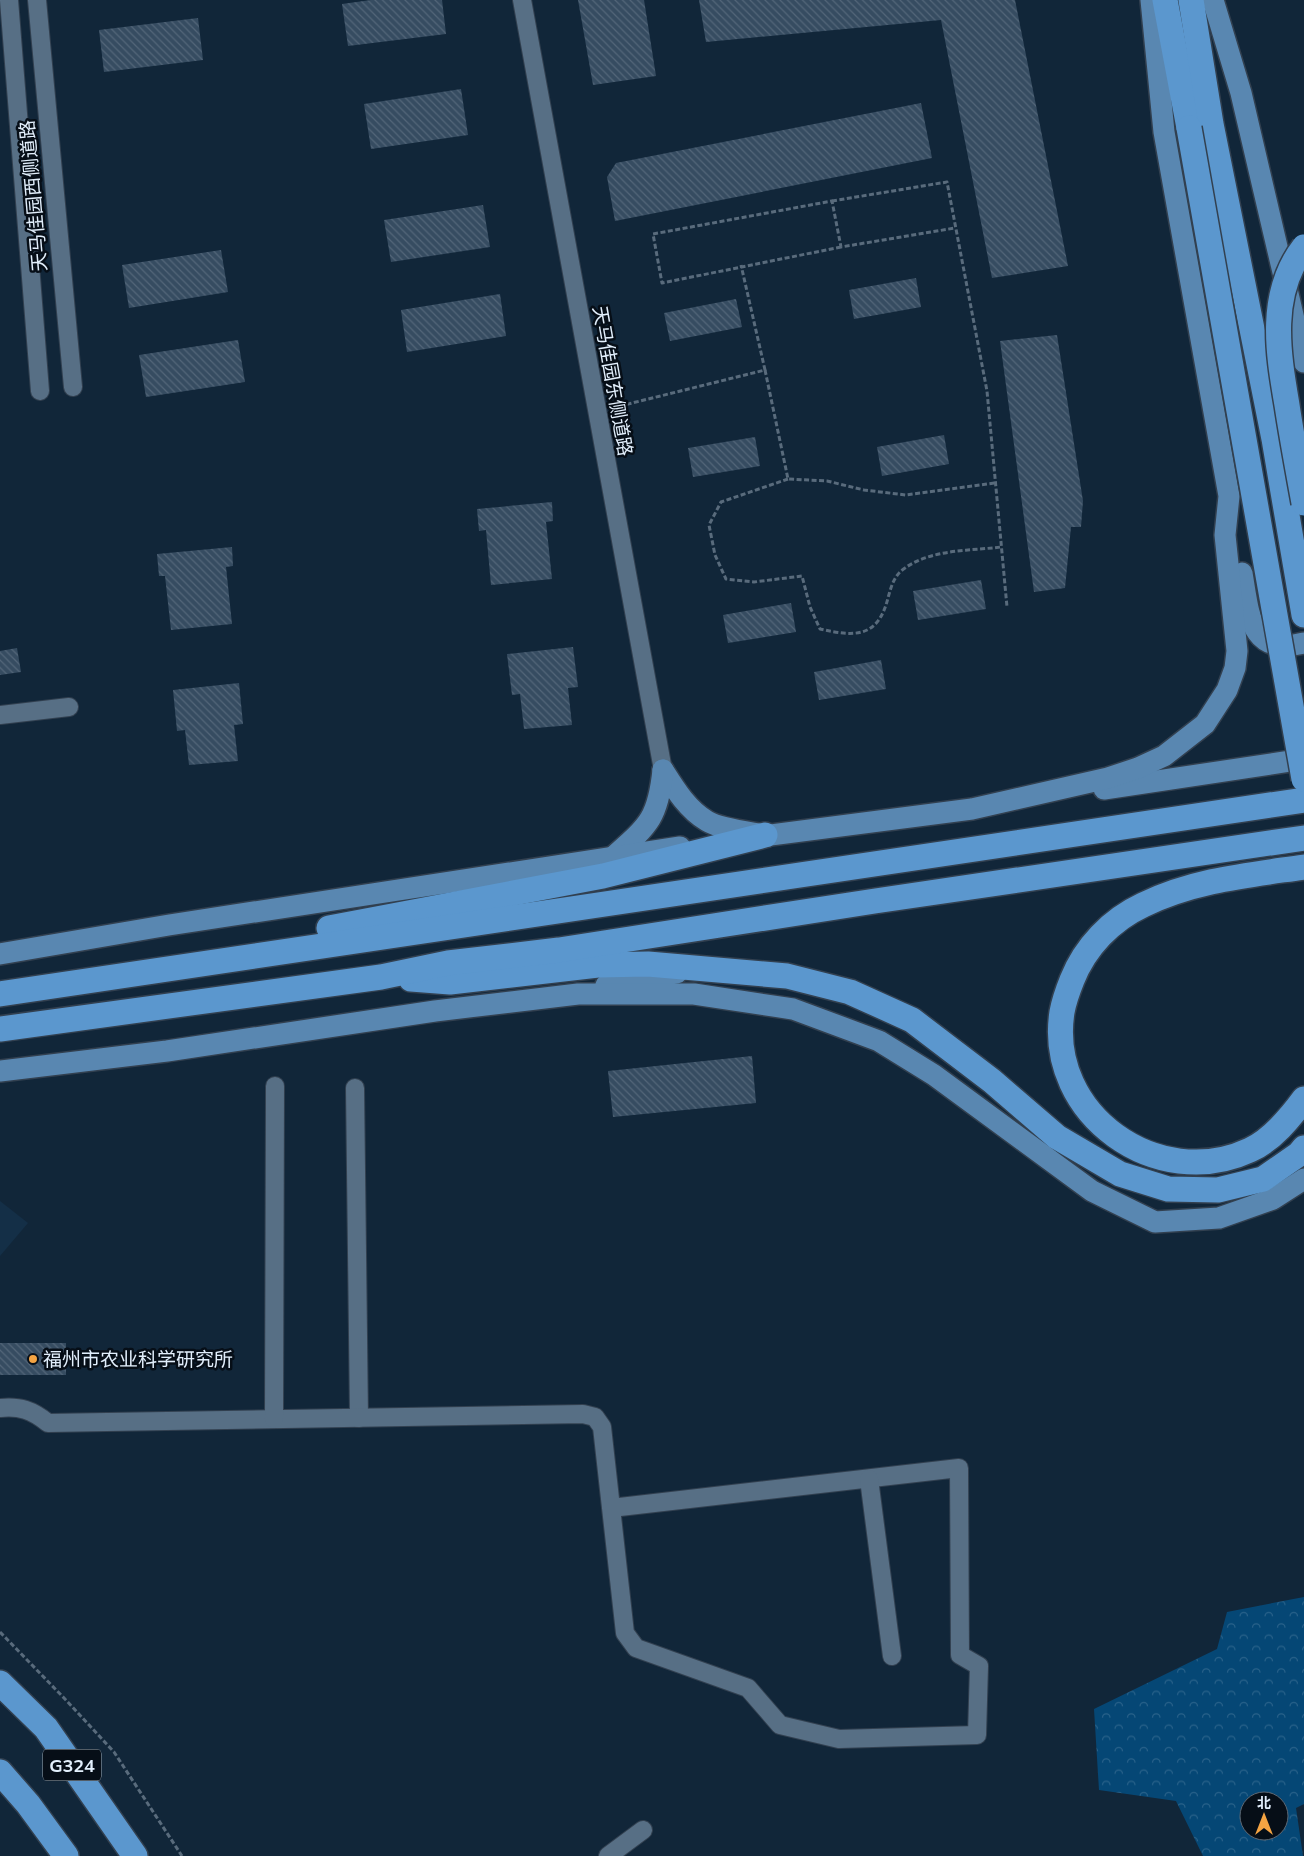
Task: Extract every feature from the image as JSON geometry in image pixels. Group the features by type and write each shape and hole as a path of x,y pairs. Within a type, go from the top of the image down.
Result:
{"highway":[{"path":"1165,0 1200,126 1274,439 1304,615"},
{"path":"1191,0 1200,126 1304,779"},
{"path":"1304,247 1287,277 1278,320 1279,357 1304,503"},
{"path":"0,992 1304,800"},
{"path":"0,992 765,835"},
{"path":"449,973 559,950 1304,838"},
{"path":"1304,867 1196,885 1142,905 1116,922 1092,945 1079,963 1062,1012 1062,1039 1073,1082 1092,1115 1123,1143 1145,1154 1189,1162 1228,1158 1251,1150 1276,1132 1304,1099"},
{"path":"0,1029 381,977 598,965 648,964 710,968 786,976 850,992 912,1020 992,1081 1057,1137 1120,1174 1148,1183 1168,1189 1218,1190 1263,1179 1299,1154 1304,1148"},
{"name":"G324","path":"0,1683 46,1728 135,1856"},
{"name":"G324","path":"0,1772 28,1804 66,1856"}],"main road":[{"path":"1151,0 1164,132 1251,623 1256,632 1271,644 1292,646 1304,643"},
{"path":"1213,0 1241,93 1304,362"},
{"path":"1300,341 1304,307"},
{"path":"972,809 1108,778 1138,768 1164,756 1205,724 1227,690 1235,668 1237,651 1225,535 1229,496"},
{"path":"663,770 678,794 708,822 765,835 972,809 1304,759"},
{"path":"0,954 386,891 608,866 644,829 654,814 660,797 663,770"},
{"path":"543,998 642,978 710,968"},
{"path":"0,1071 167,1051 434,1011 578,994 694,994 793,1009 879,1041 934,1075 1092,1191 1154,1222 1219,1218 1272,1199 1304,1179"}],"street":[{"name":"天马佳园西侧道路","path":"9,0 40,391"},
{"name":"天马佳园西侧道路","path":"37,0 73,387"},
{"name":"天马佳园东侧道路","path":"522,0 663,770"},
{"path":"0,715 69,708"},
{"path":"274,1419 275,1086"},
{"path":"355,1088 359,1418"},
{"path":"0,1408 34,1411 48,1423 582,1414 595,1417 602,1427 611,1508 625,1633 636,1648 748,1688 780,1725 839,1740 977,1736 979,1666 960,1655 959,1468 611,1508"},
{"path":"869,1479 892,1656"},
{"path":"608,1856 643,1830"}],"path":[{"path":"955,228 841,247 662,283 653,234 947,182 987,391 1007,607"},
{"path":"832,201 841,247"},
{"path":"742,266 788,479"},
{"path":"596,412 765,370"},
{"path":"995,483 906,495 864,490 827,481 788,479 721,502 709,525 715,555 726,579 754,582 802,576 810,607 820,629 844,634 869,630 884,614 893,582 903,569 920,560 940,554 1002,548"},
{"path":"0,1632 114,1752 182,1856"}],"shaded area":[{"path":"0,1201 28,1223 0,1256"}],"green space":[{"path":"1304,1597 1304,1804 1296,1808 1303,1856 1203,1856 1176,1801 1099,1790 1094,1709 1217,1649 1227,1612"}],"building":[{"path":"371,0 442,0 446,34 348,46 342,4"},
{"path":"578,0 644,0 656,76 593,85"},
{"path":"699,0 1015,0 1068,266 992,278 941,20 706,42"},
{"path":"198,18 203,60 104,72 99,30"},
{"path":"461,89 468,135 371,149 364,104"},
{"path":"921,103 932,158 615,221 607,177 616,163"},
{"path":"483,205 490,247 391,262 384,220"},
{"path":"221,250 228,292 129,308 122,265"},
{"path":"916,278 921,307 854,319 849,290"},
{"path":"500,294 506,336 407,352 401,310"},
{"path":"736,299 742,327 670,341 664,313"},
{"path":"1057,335 1083,501 1081,527 1071,527 1065,588 1034,592 1000,341"},
{"path":"238,340 245,382 146,397 139,355"},
{"path":"944,435 949,464 882,476 877,447"},
{"path":"755,437 760,466 693,477 688,448"},
{"path":"552,502 553,521 546,522 552,579 491,585 486,530 479,531 477,509"},
{"path":"232,547 233,566 226,567 232,624 171,630 165,576 159,576 157,554"},
{"path":"981,580 986,609 918,620 913,591"},
{"path":"791,603 796,632 728,643 723,615"},
{"path":"573,647 578,687 568,688 572,725 524,729 520,694 512,695 507,654"},
{"path":"17,648 21,672 0,675 0,651"},
{"path":"881,660 886,689 819,700 814,672"},
{"path":"239,683 243,724 234,725 238,761 189,765 185,730 177,731 173,690"},
{"path":"752,1056 756,1103 613,1117 608,1071"},
{"name":"福州市农业科学研究所","path":"0,1343 66,1343 66,1375 0,1375"}],"place":[{"name":"福州市农业科学研究所","path":"33,1359"}]}
